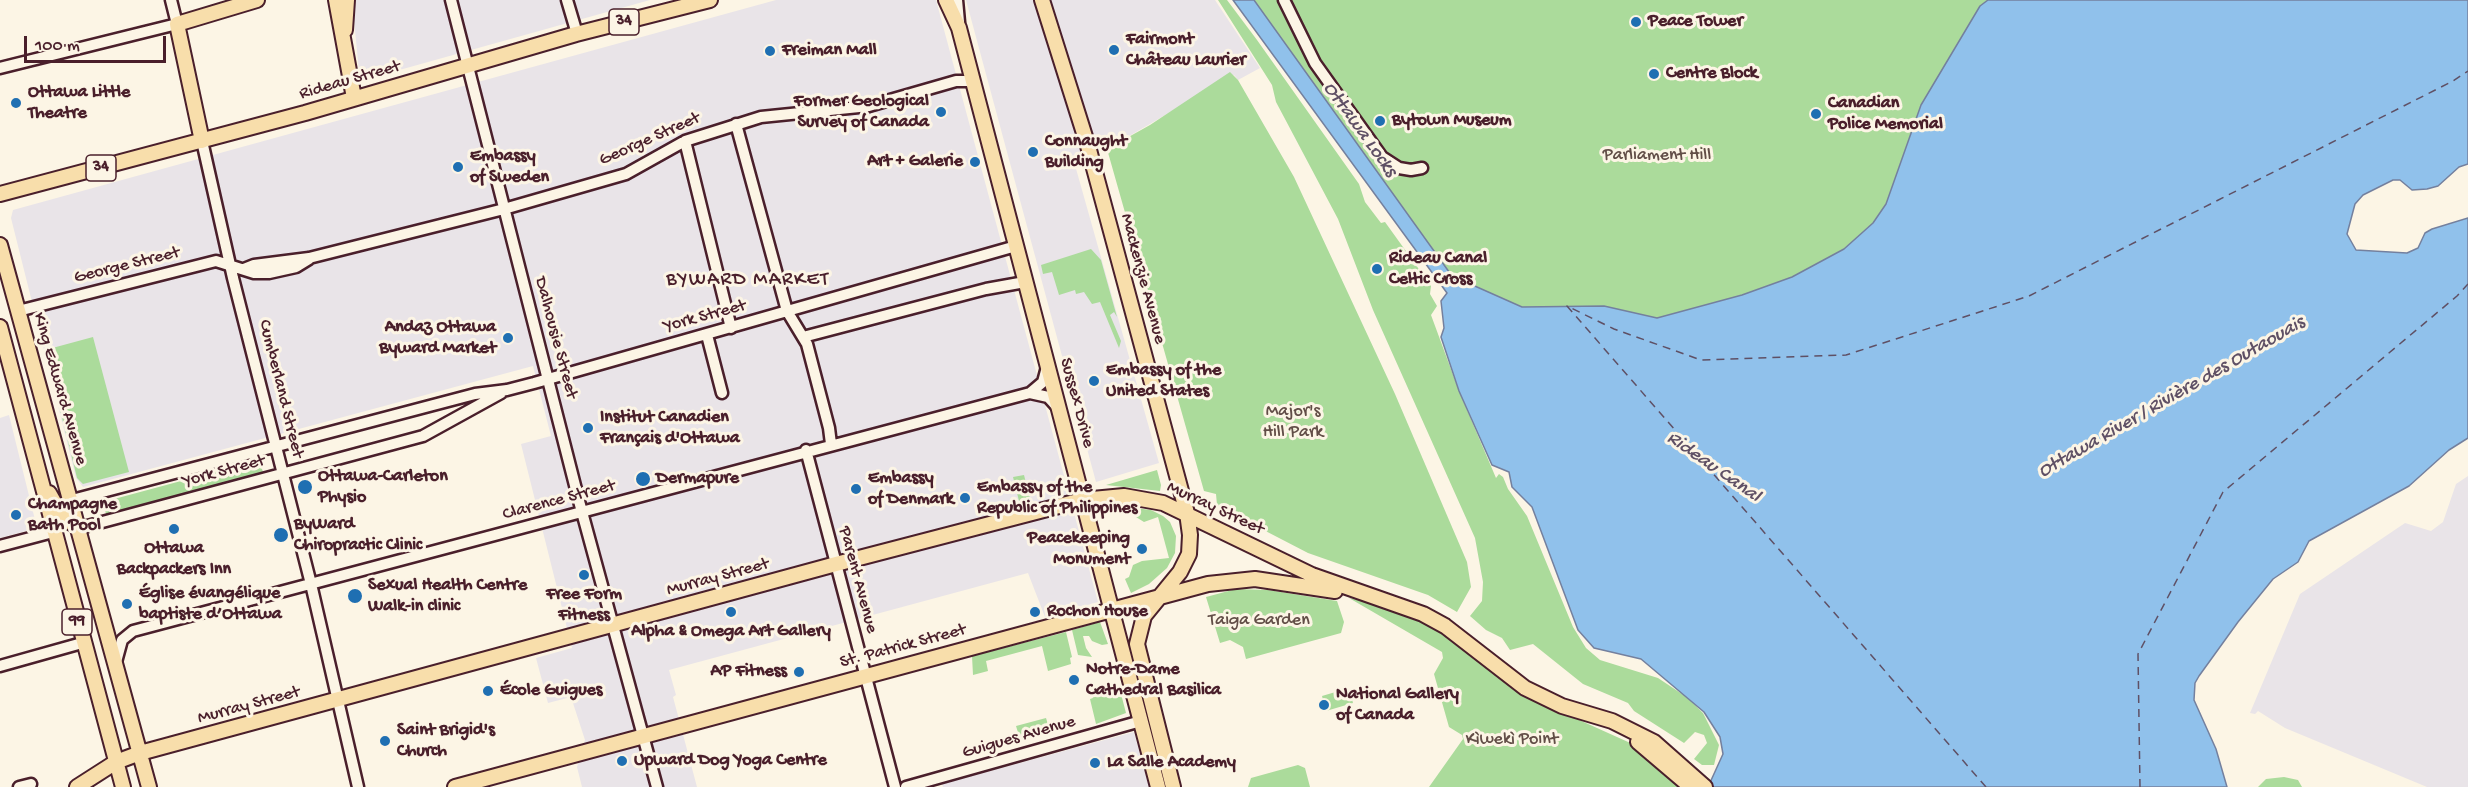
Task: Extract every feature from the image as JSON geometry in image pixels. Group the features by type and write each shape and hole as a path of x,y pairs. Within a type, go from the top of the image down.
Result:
{"main road":[{"path":"177,24 257,0"},
{"path":"336,0 354,98"},
{"path":"344,39 347,0"},
{"name":"Rideau Street","path":"0,194 202,141 468,67 576,34 710,0"},
{"name":"Sussex Drive","path":"946,0 959,28 1158,787"},
{"name":"Mackenzie Avenue","path":"1041,0 1088,146 1187,513 1190,535 1189,554 1180,572 1158,597"},
{"name":"Cumberland Street","path":"177,24 202,141"},
{"name":"King Edward Avenue","path":"0,245 80,528 149,787"},
{"name":"99","path":"1,330 42,480 82,643 123,787"},
{"path":"42,480 63,518 80,528"},
{"name":"Murray Street","path":"77,787 116,762 140,753 836,564 1082,500 1136,497 1155,500 1187,513 1302,571 1364,594"},
{"name":"St. Patrick Street","path":"455,787 1208,584 1240,579 1269,580 1364,594"},
{"path":"1364,594 1435,620 1525,688 1580,712 1631,739 1705,787"},
{"path":"1158,597 1141,623 1137,644 1173,787"},
{"path":"1682,771 1691,787"}],"street":[{"name":"Cumberland Street","path":"171,0 177,24"},
{"name":"Dalhousie Street","path":"451,0 582,512 657,787"},
{"path":"567,0 575,27"},
{"name":"Sussex Drive","path":"957,0 959,28"},
{"path":"1284,0 1316,63 1382,157 1399,168 1411,170 1422,168"},
{"path":"0,68 177,24"},
{"name":"George Street","path":"18,311 216,261 244,269 287,259 309,258 504,209 626,174 686,141 736,124 788,112 868,106 956,81 973,81"},
{"path":"736,124 787,310 803,337 829,428 831,444"},
{"name":"Cumberland Street","path":"202,141 230,264 311,584 357,787"},
{"path":"686,141 731,328"},
{"name":"York Street","path":"72,500 475,394 507,390 1016,246"},
{"path":"803,337 986,289 1025,282"},
{"path":"707,334 722,393"},
{"path":"1030,393 1040,385 1047,367"},
{"name":"York Street","path":"80,528 423,436 507,390"},
{"path":"1030,393 1047,397 1058,408"},
{"name":"Clarence Street","path":"116,663 119,646 133,631 806,450 1030,393"},
{"name":"Parent Avenue","path":"806,450 895,787"},
{"path":"0,546 53,532"},
{"path":"0,666 82,643"},
{"name":"Guigues Avenue","path":"906,787 1141,721"},
{"path":"19,787 31,784"}],"shaded area":[{"path":"352,0 650,0 360,81"},
{"path":"776,0 936,0 1098,602 1045,617 1028,573 669,670 676,695 673,697 697,787 582,787 577,767 585,740 571,697 548,703 536,658 572,648 521,444 551,436 533,366 83,487 76,478 11,218 13,210"},
{"path":"966,0 1215,0 1260,68 1238,80 1234,75 1107,149 1073,158 1159,463 1096,482"},
{"path":"9,415 37,528 0,538 0,418"},
{"path":"2468,476 2468,787 2427,787 2285,728 2258,711 2255,714 2250,713 2300,594 2405,523 2431,531 2443,522 2456,484"},
{"name":"La Salle Academy","path":"1134,732 1149,787 943,787 942,784"}],"green space":[{"path":"1218,0 1227,0 1257,40 1359,184 1365,202 1381,223 1385,222 1431,286 1430,294 1437,306 1431,315 1459,391 1496,478 1499,474 1503,477 1508,489 1527,516 1573,627 1586,648 1600,660 1658,678 1688,698 1703,713 1719,745 1714,765 1702,765 1694,759 1707,743 1704,735 1695,732 1684,743 1634,711 1628,703 1583,684 1533,644 1510,650 1502,638 1486,630 1470,616 1482,601 1483,582 1475,538 1373,310 1338,219 1276,102 1272,85"},
{"name":"Parliament Hill","path":"1253,0 1988,0 1980,6 1921,105 1886,204 1873,223 1844,249 1792,277 1742,295 1657,318 1604,306 1522,307 1468,283 1462,285 1457,283"},
{"name":"Major's Hill Park","path":"1230,72 1238,80 1294,177 1395,394 1467,562 1471,587 1457,612 1428,595 1308,553 1225,510 1217,505 1216,494 1204,491 1107,149 1150,125"},
{"path":"1091,249 1101,260 1117,317 1114,312 1110,315 1121,341 1119,348 1100,302 1092,304 1084,292 1076,294 1075,290 1059,295 1052,272 1043,274 1041,265"},
{"path":"93,337 129,472 83,484 77,478 45,350"},
{"path":"259,460 263,472 106,514 103,502"},
{"path":"1157,470 1161,485 1160,491 1106,485"},
{"path":"1024,475 1030,499 1019,501 1013,477"},
{"path":"1118,506 1151,510 1163,516 1170,522 1176,536 1175,553 1167,568 1149,584 1131,593 1125,579 1129,577 1133,565 1142,561 1169,558 1158,517 1144,522"},
{"name":"Taiga Garden","path":"1236,589 1268,590 1337,601 1344,622 1341,633 1246,659 1243,647 1230,640 1220,643 1206,597"},
{"name":"Kìwekì Point","path":"1349,598 1388,606 1421,619 1444,633 1512,687 1537,701 1637,746 1687,787 1429,787 1463,739 1462,735 1449,727 1434,674 1443,658 1442,652"},
{"path":"1100,622 1108,644 1102,645 1092,641 1089,636 1083,636 1086,648 1092,657 1078,655 1072,630"},
{"path":"1066,632 1072,657 1070,658 1071,664 1048,671 1042,646 986,661 988,671 973,675 972,656"},
{"path":"1113,687 1120,690 1126,713 1096,724 1090,699 1093,698 1091,692"},
{"path":"1349,688 1353,703 1326,711 1322,696"},
{"path":"1046,718 1050,731 1020,739 1016,726"},
{"path":"1298,765 1305,768 1310,787 1248,787 1251,778"},
{"path":"2284,777 2298,780 2302,787 2258,787 2266,779"}],"water":[{"path":"1233,0 1254,0 1457,283 1462,285 1468,283 1522,307 1604,306 1657,318 1742,295 1792,277 1844,249 1873,223 1886,204 1921,105 1980,6 1988,0 2468,0 2468,164 2459,167 2438,186 2412,190 2400,180 2393,180 2363,195 2355,204 2347,234 2356,250 2407,253 2418,248 2425,233 2468,218 2468,438 2449,450 2409,486 2309,541 2298,562 2273,579 2199,676 2195,683 2194,700 2216,749 2227,787 1708,787 1723,754 1720,737 1704,712 1641,659 1594,648 1578,630 1532,507 1512,487 1509,472 1492,465 1459,391 1441,337 1444,328 1441,301 1447,293"}],"ferry route":[{"path":"1986,787 1567,306 1614,329 1701,360 1846,355 2029,296 2453,81 2468,71"},
{"path":"2140,787 2138,654 2223,492 2457,296 2468,284"}],"place":[{"name":"Peace Tower","path":"1636,22"},
{"name":"Fairmont Château Laurier","path":"1114,50"},
{"name":"Freiman Mall","path":"770,51"},
{"name":"Centre Block","path":"1654,74"},
{"name":"Ottawa Little Theatre","path":"16,103"},
{"name":"Former Geological Survey of Canada","path":"941,112"},
{"name":"Canadian Police Memorial","path":"1816,114"},
{"name":"Bytown Museum","path":"1380,121"},
{"name":"Connaught Building","path":"1033,152"},
{"name":"Art + Galerie","path":"975,162"},
{"name":"Embassy of Sweden","path":"458,167"},
{"name":"Rideau Canal Celtic Cross","path":"1377,269"},
{"name":"Andaz Ottawa Byward Market","path":"508,338"},
{"name":"Embassy of the United States","path":"1094,381"},
{"name":"Institut Canadien Français d'Ottawa","path":"588,428"},
{"name":"Dermapure","path":"643,479"},
{"name":"Ottawa-Carleton Physio","path":"305,487"},
{"name":"Embassy of Denmark","path":"856,489"},
{"name":"Embassy of the Republic of Philippines","path":"965,498"},
{"name":"Champagne Bath Pool","path":"16,515"},
{"name":"Ottawa Backpackers Inn","path":"174,529"},
{"name":"ByWard Chiropractic Clinic","path":"281,535"},
{"name":"Peacekeeping Monument","path":"1142,549"},
{"name":"Free Form Fitness","path":"584,575"},
{"name":"Sexual Health Centre Walk-in clinic","path":"355,596"},
{"name":"Église évangélique baptiste d’Ottawa","path":"127,604"},
{"name":"Alpha & Omega Art Gallery","path":"731,612"},
{"name":"Rochon House","path":"1035,612"},
{"name":"AP Fitness","path":"799,672"},
{"name":"Notre-Dame Cathedral Basilica","path":"1074,680"},
{"name":"École Guigues","path":"488,691"},
{"name":"National Gallery of Canada","path":"1324,705"},
{"name":"Saint Brigid's Church","path":"385,741"},
{"name":"Upward Dog Yoga Centre","path":"622,761"},
{"name":"La Salle Academy","path":"1095,763"}],"district":[{"name":"BYWARD MARKET","path":"748,281"}],"water label":[{"name":"Ottawa Locks","path":"1359,130"},
{"name":"Ottawa River / Rivière des Outaouais","path":"2172,398"},
{"name":"Rideau Canal","path":"1713,468"}]}
